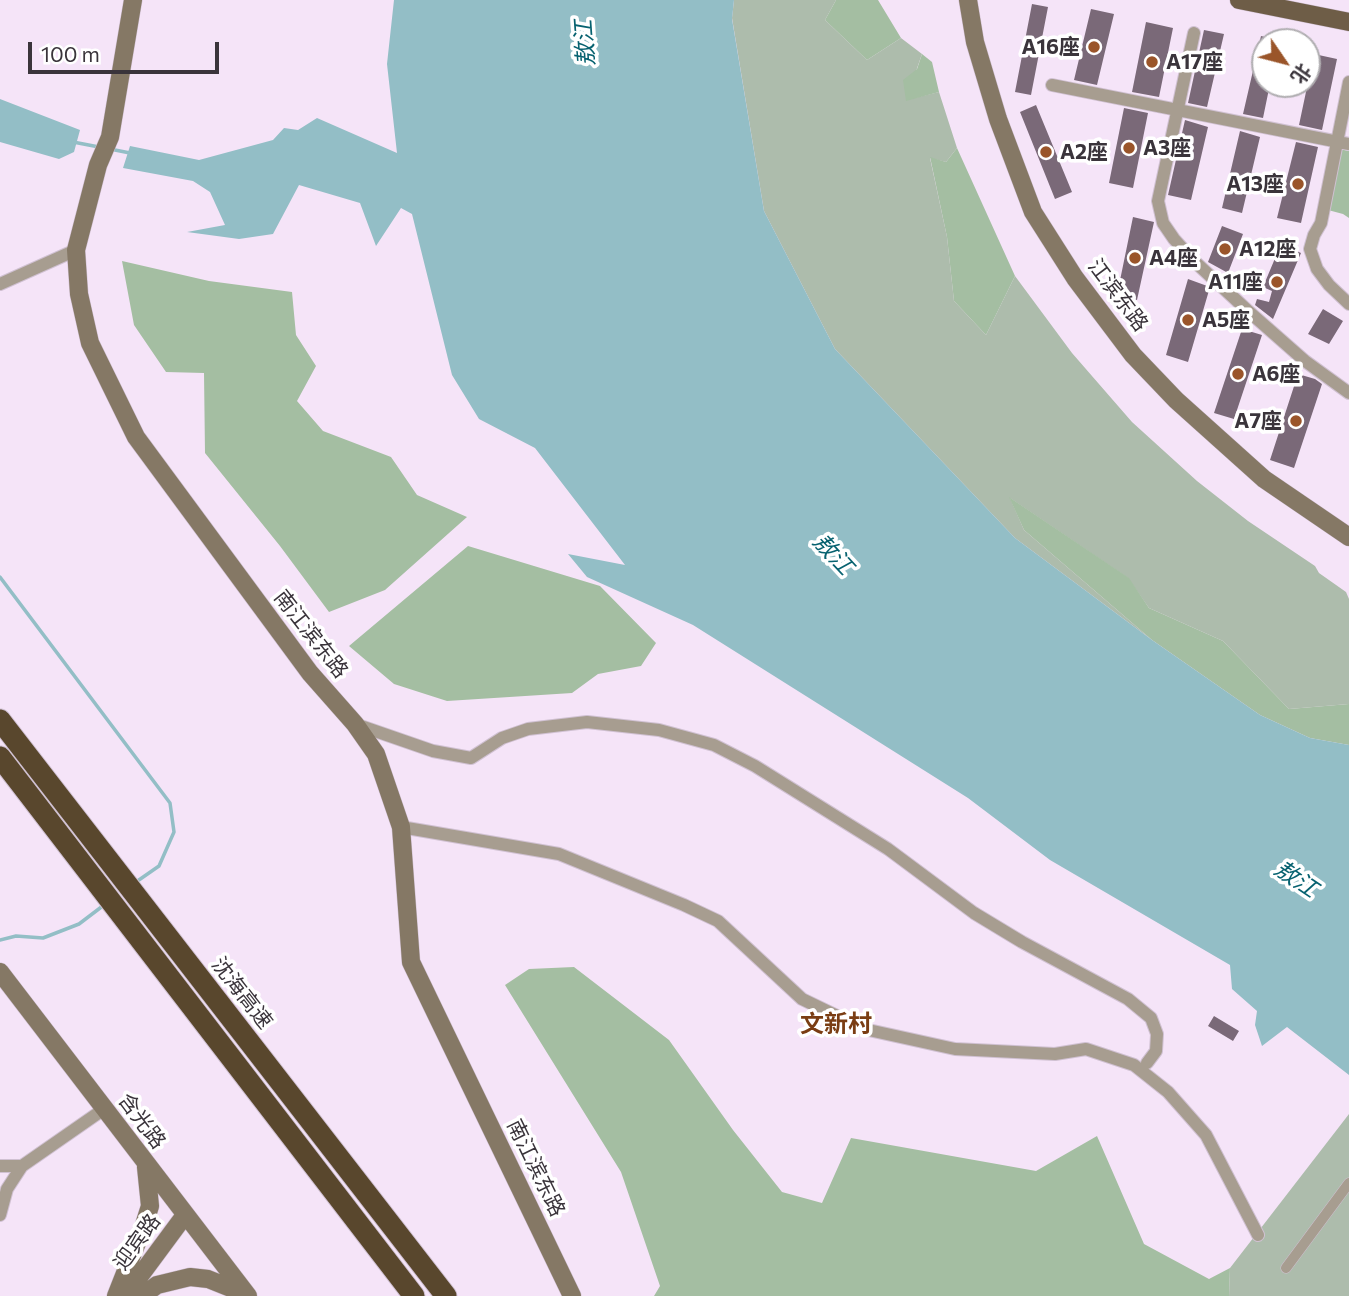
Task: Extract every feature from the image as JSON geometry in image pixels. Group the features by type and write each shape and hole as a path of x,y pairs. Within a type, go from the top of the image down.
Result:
{"highway":[{"name":"沈海高速","path":"0,720 446,1296"},
{"path":"0,757 414,1296"}],"main road":[{"name":"南江滨东路","path":"133,0 110,137 98,165 76,250 79,295 90,343 136,437 310,673 355,724 376,754 401,827 411,962 572,1296"},
{"name":"江滨东路","path":"968,0 975,42 998,119 1033,212 1075,278 1133,355 1184,408 1264,479 1349,537"},
{"path":"1239,0 1349,22"},
{"name":"含光路","path":"0,972 247,1295"},
{"path":"116,1296 150,1206 146,1164"},
{"name":"迎宾路","path":"125,1296 185,1215"},
{"path":"142,1296 157,1285 190,1277 208,1279 247,1295"}],"street":[{"path":"1195,33 1158,201 1163,223 1194,261 1247,310 1305,361 1349,393"},
{"path":"1349,82 1343,143 1321,223 1310,249 1317,269 1329,285 1349,303"},
{"path":"1052,85 1343,143"},
{"path":"0,284 76,250"},
{"path":"355,724 432,751 471,758 502,738 527,729 587,722 659,730 714,745 755,765 888,849 974,913 1128,999 1151,1018 1157,1034 1156,1051 1147,1063"},
{"path":"401,827 559,854 684,905 718,921 802,999 864,1029 955,1049 1055,1054 1086,1049 1134,1065 1168,1092 1206,1135 1258,1235"},
{"path":"0,1215 7,1189 22,1167 104,1109"},
{"path":"0,1166 22,1167"},
{"path":"1286,1268 1349,1183"}],"shaded area":[{"path":"734,0 836,0 825,20 867,60 901,38 922,54 906,100 939,92 957,148 946,162 930,158 947,237 954,301 986,335 1015,276 1072,353 1132,422 1197,481 1248,521 1315,566 1319,573 1346,592 1349,599 1349,704 1289,709 1223,641 1149,608 1128,578 1010,498 1024,530 1152,640 1015,538 835,349 764,211 732,18"},
{"path":"836,0 878,0 901,38 867,60 825,20"},
{"path":"922,54 932,62 939,92 906,101 903,80 917,69"},
{"path":"957,148 1015,276 986,335 954,301 947,237 930,157 946,162"},
{"path":"1339,149 1349,151 1349,218 1328,210"},
{"path":"122,261 209,281 292,292 296,335 316,366 297,401 323,431 391,457 417,495 467,517 385,590 329,612 205,453 204,373 166,372 134,325"},
{"path":"1009,497 1129,578 1149,608 1223,641 1289,709 1349,704 1349,745 1310,738 1260,715 1152,640 1024,530"},
{"path":"468,546 600,586 656,643 641,666 598,674 572,693 447,701 394,684 349,646"},
{"path":"574,967 669,1040 733,1130 782,1192 822,1203 851,1138 1036,1171 1097,1136 1144,1244 1209,1279 1230,1268 1229,1296 654,1296 660,1286 621,1172 505,985 529,969"},
{"path":"1349,1114 1349,1296 1229,1296 1230,1268"}],"water":[{"name":"敖江","path":"394,0 734,0 732,19 764,211 835,349 1015,538 1152,640 1260,715 1310,738 1349,745 1349,1075 1287,1027 1262,1046 1255,1025 1257,1011 1232,989 1230,965 1050,860 968,798 693,625 587,577 568,554 625,565 535,448 479,419 452,375 412,214 401,208 376,246 360,203 299,185 273,234 239,239 187,232 225,225 210,192 193,181 123,168 130,146 199,160 273,140 284,128 298,130 317,118 397,153 387,64"},
{"path":"0,99 80,130 74,152 59,159 0,142"}],"building":[{"path":"1032,4 1048,7 1031,95 1015,92"},
{"name":"A16座","path":"1091,9 1114,14 1097,85 1074,80"},
{"name":"A17座","path":"1146,22 1173,28 1159,97 1132,92"},
{"path":"1204,30 1224,34 1207,107 1188,103"},
{"path":"1321,56 1337,59 1322,130 1299,125 1305,98 1321,98"},
{"path":"1251,79 1251,98 1267,98 1263,118 1243,114"},
{"name":"A2座","path":"1036,105 1072,192 1055,199 1020,112"},
{"name":"A3座","path":"1124,108 1148,113 1133,188 1109,183"},
{"path":"1185,120 1208,127 1191,200 1168,195"},
{"path":"1240,131 1260,137 1242,213 1222,208"},
{"name":"A13座","path":"1296,142 1318,147 1301,223 1277,218"},
{"name":"A4座","path":"1133,217 1154,222 1137,300 1117,295"},
{"name":"A12座","path":"1222,226 1243,234 1228,273 1208,262"},
{"name":"A11座","path":"1281,244 1301,253 1273,319 1255,305 1257,299 1269,302 1272,291 1263,287"},
{"name":"A5座","path":"1188,279 1210,287 1188,362 1166,355"},
{"path":"1323,309 1343,321 1329,344 1308,334"},
{"name":"A6座","path":"1242,329 1262,335 1234,419 1214,413"},
{"name":"A7座","path":"1298,374 1322,384 1294,468 1270,460"},
{"path":"1214,1016 1239,1031 1233,1041 1208,1026"}],"waterway":[{"path":"73,142 99,147"},
{"path":"110,149 130,153"},
{"path":"0,577 170,803 174,832 159,866 136,882"},
{"path":"0,940 16,936 43,938 79,924 104,905"}],"place":[{"name":"A16座","path":"1094,47"},
{"name":"A17座","path":"1152,62"},
{"name":"A3座","path":"1129,148"},
{"name":"A2座","path":"1046,152"},
{"name":"A13座","path":"1298,184"},
{"name":"A12座","path":"1225,249"},
{"name":"A4座","path":"1135,258"},
{"name":"A11座","path":"1277,282"},
{"name":"A5座","path":"1188,320"},
{"name":"A6座","path":"1238,374"},
{"name":"A7座","path":"1296,421"}],"district":[{"name":"文新村","path":"836,1024"}]}
